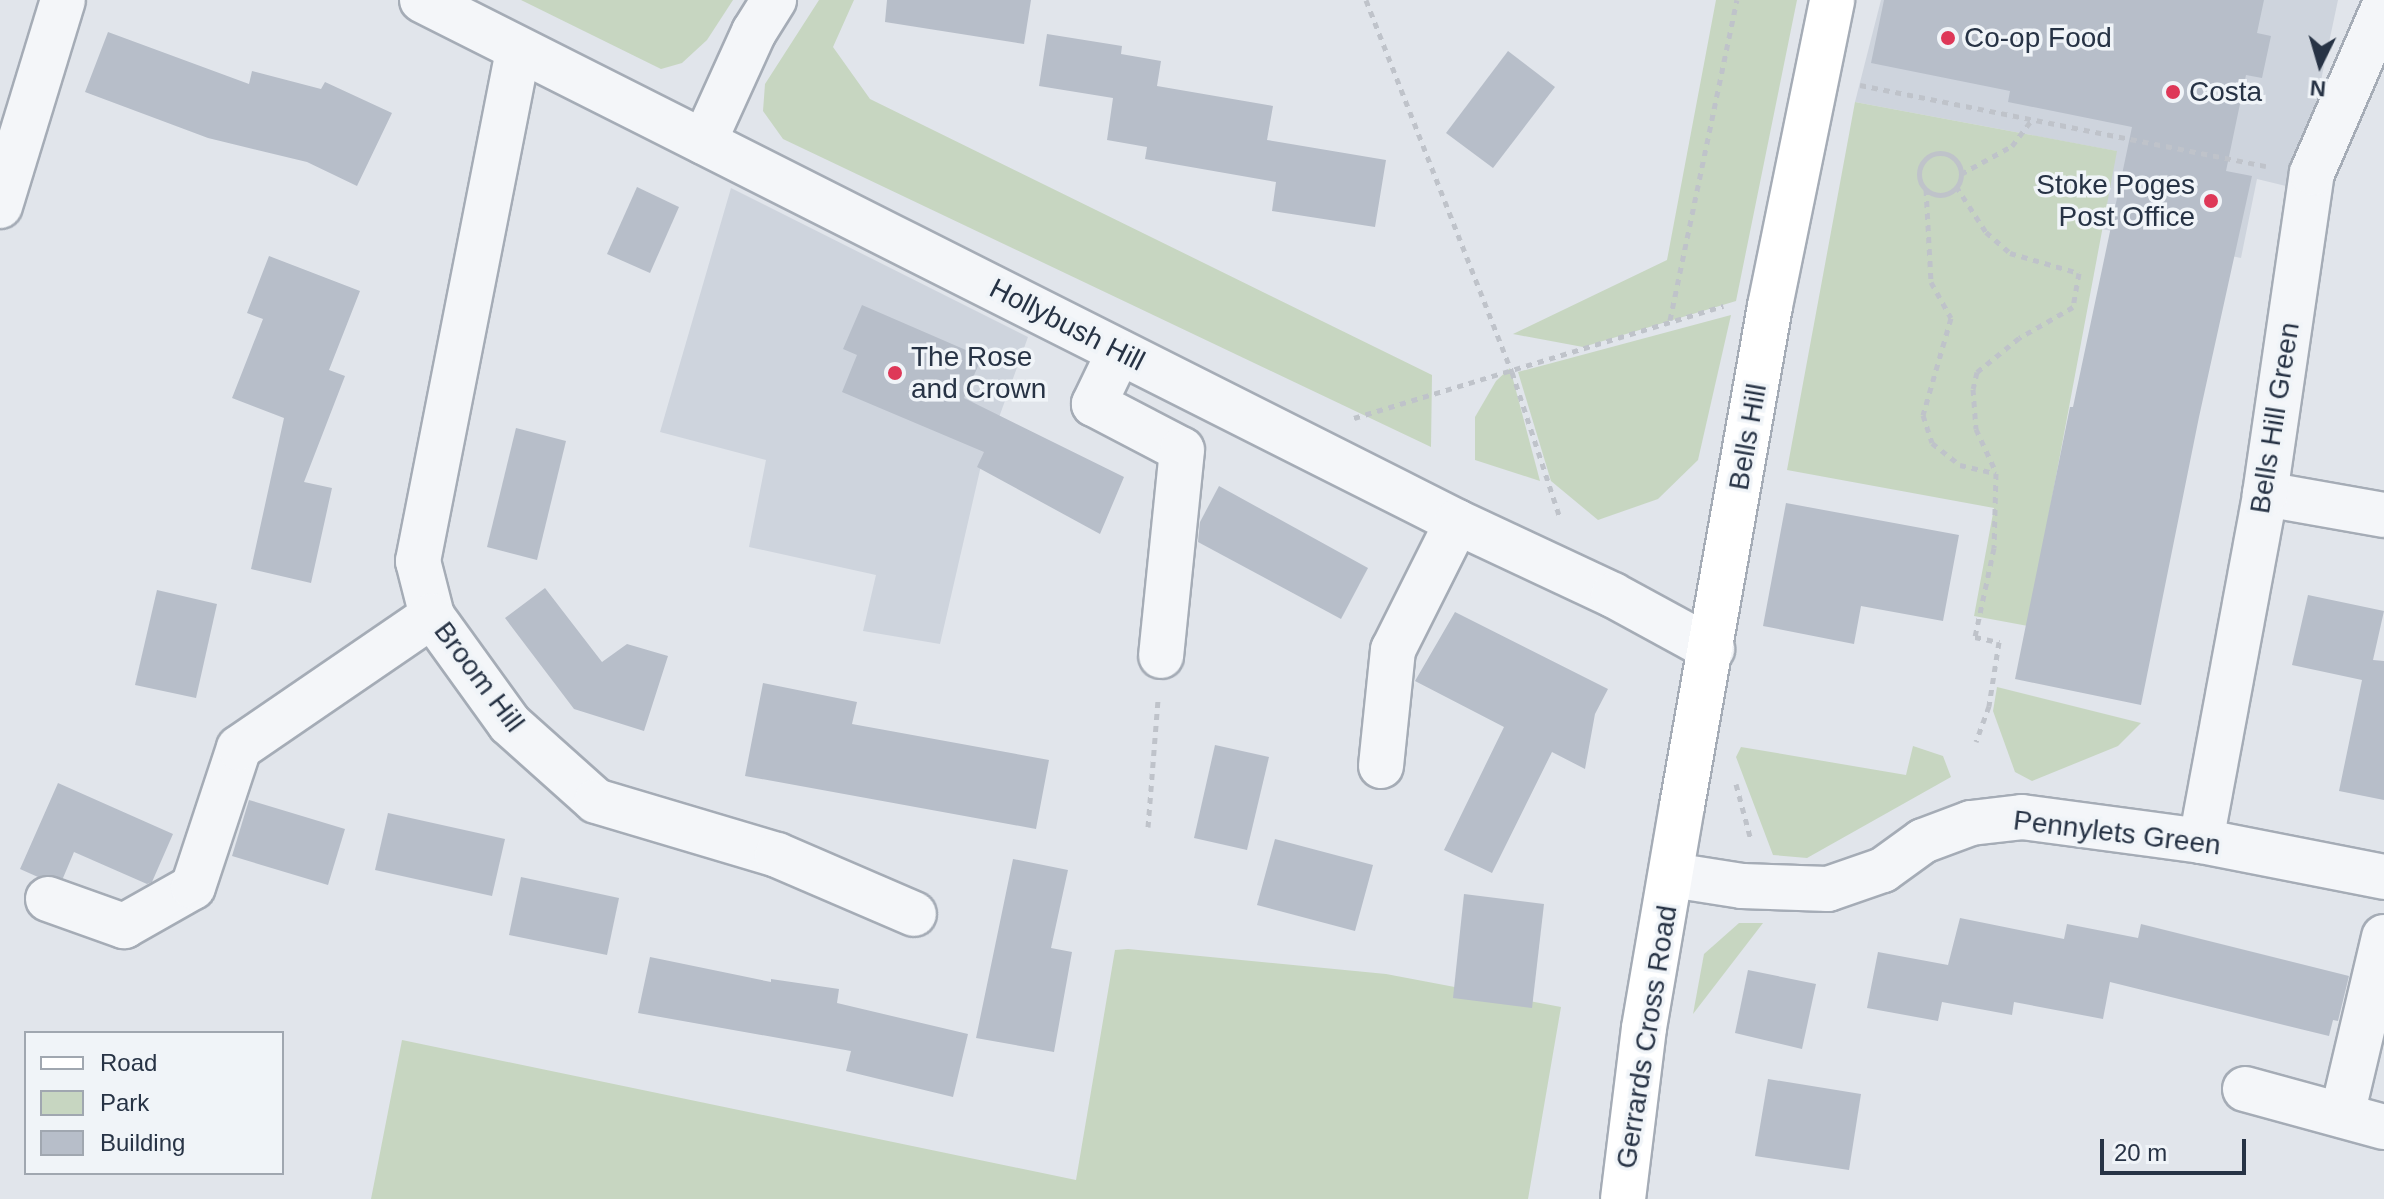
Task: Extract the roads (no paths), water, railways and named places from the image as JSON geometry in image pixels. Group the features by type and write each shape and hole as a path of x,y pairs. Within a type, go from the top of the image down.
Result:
{"main road":[{"name":"Bells Hill","path":"1672,875 1770,306 1832,0"},
{"name":"Gerrards Cross Road","path":"1623,1199 1644,1028 1672,875"}],"street":[{"path":"0,206 63,0"},
{"name":"Hollybush Hill","path":"422,0 1457,522 1613,595 1712,649"},
{"path":"704,142 754,32 774,0"},
{"name":"Bells Hill Green","path":"2201,841 2265,494 2312,173 2384,7"},
{"name":"Broom Hill","path":"518,51 418,561 432,616 510,724 596,801 777,855 914,914"},
{"path":"1119,352 1094,404 1182,450 1161,656"},
{"path":"2265,494 2384,515"},
{"path":"1381,766 1393,650 1457,522"},
{"path":"48,899 124,926 193,887 239,748 432,616"},
{"name":"Pennylets Green","path":"1672,875 1742,886 1828,889 1883,870 1923,841 1959,827 2022,817 2201,841 2384,877"},
{"path":"2342,1115 2384,937"},
{"path":"2245,1089 2384,1127"}],"place":[{"name":"Co-op Food","path":"1948,38"},
{"name":"Costa","path":"2173,92"},
{"name":"Stoke Poges Post Office","path":"2211,201"},
{"name":"The Rose and Crown","path":"895,373"}]}
